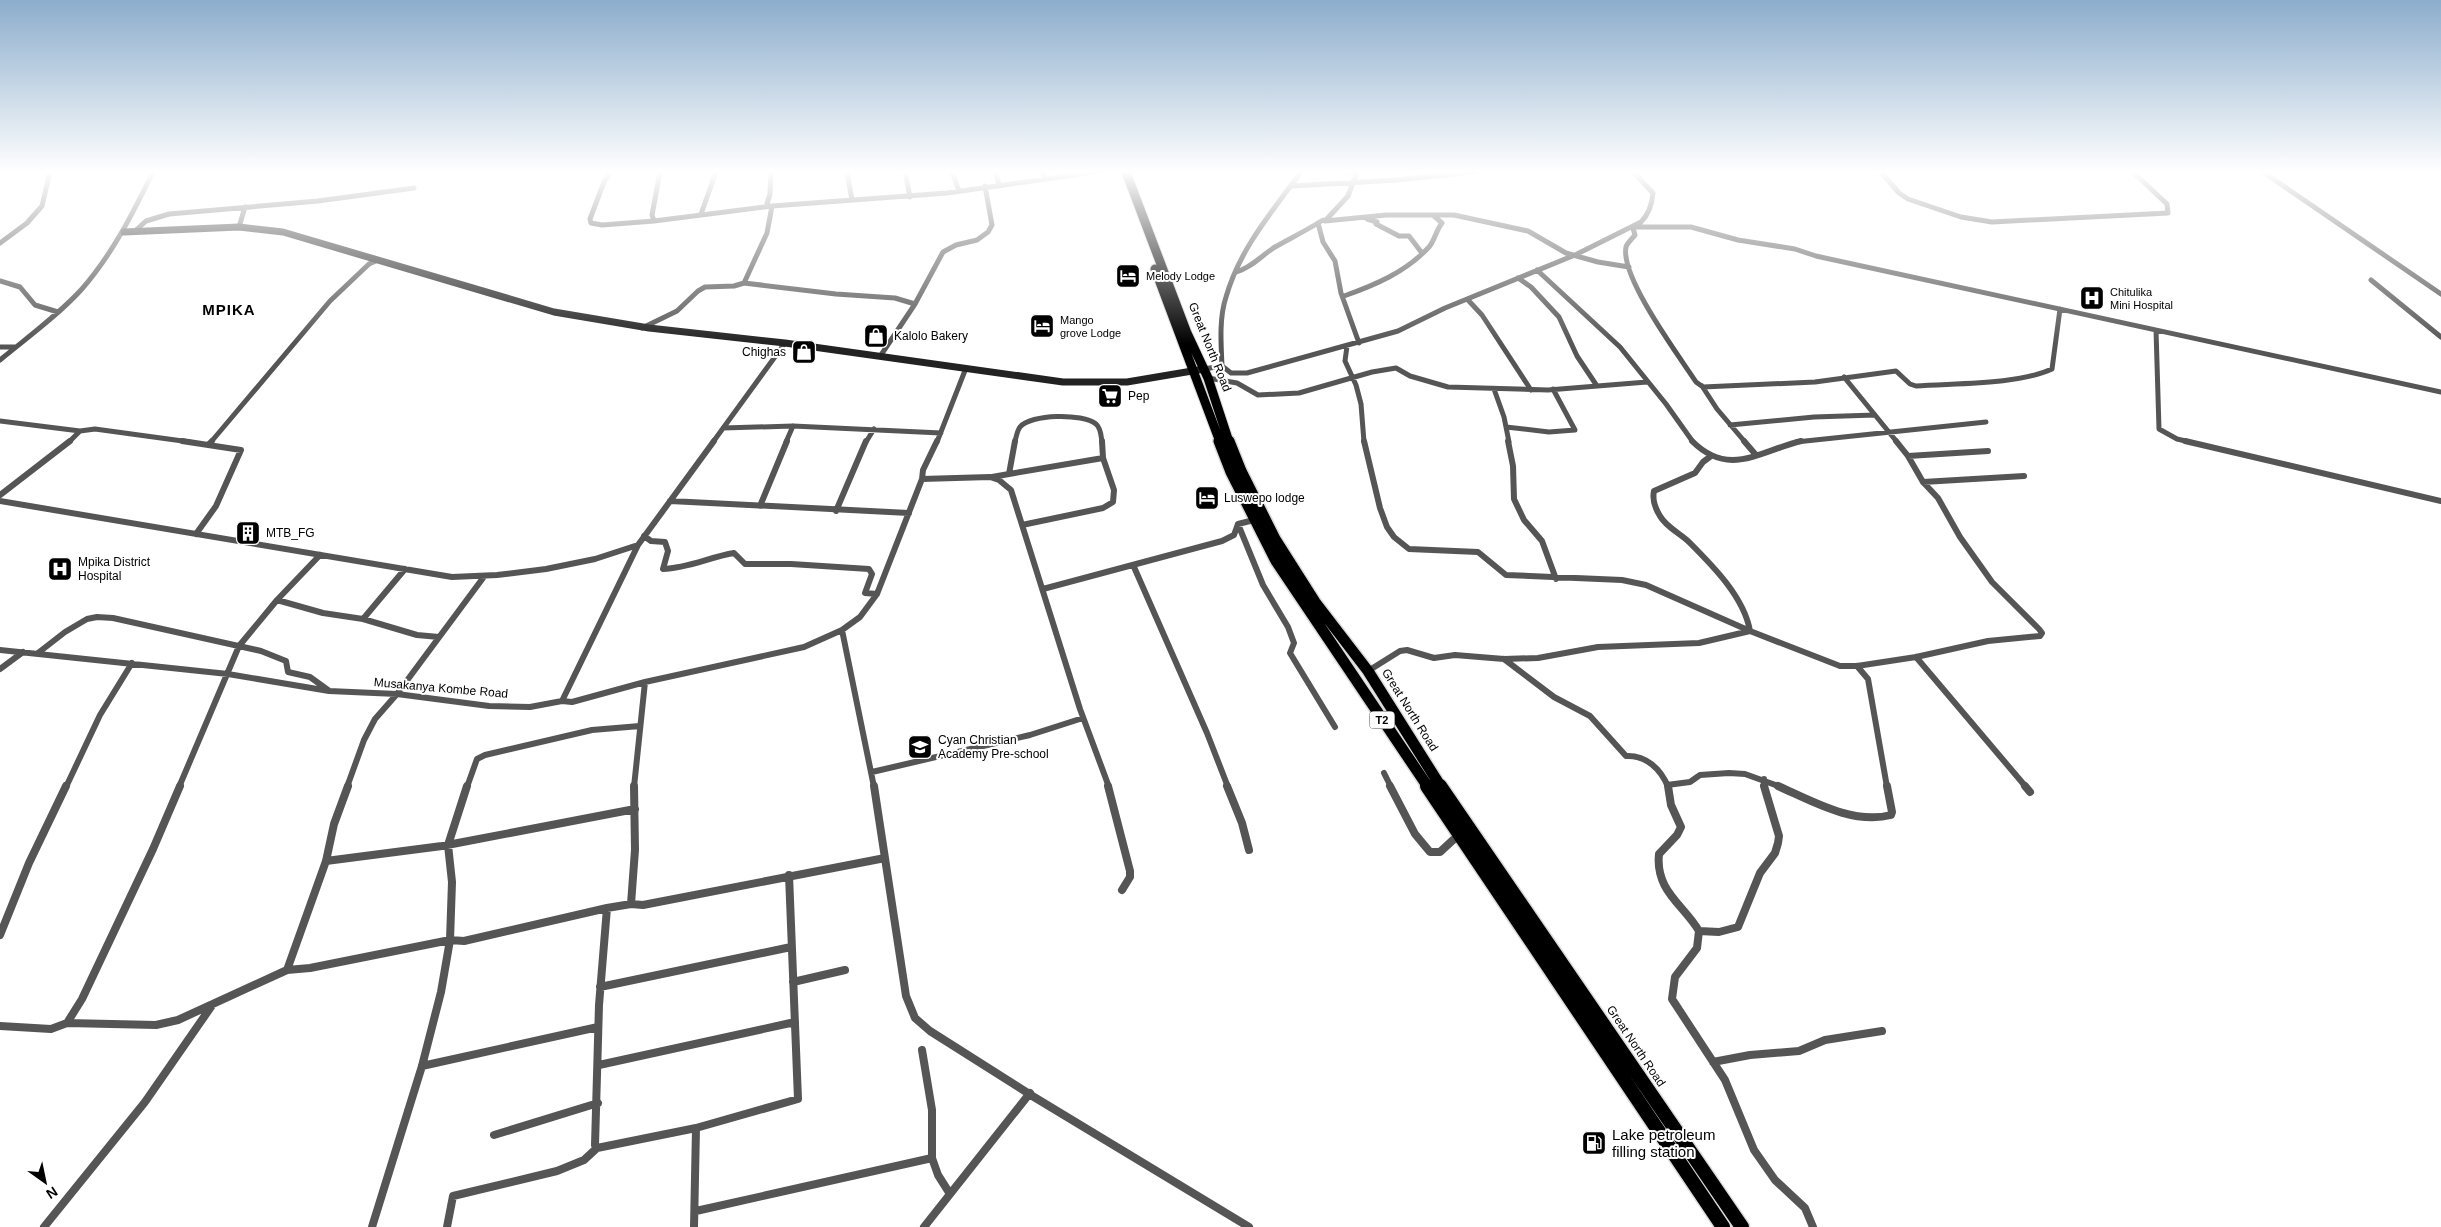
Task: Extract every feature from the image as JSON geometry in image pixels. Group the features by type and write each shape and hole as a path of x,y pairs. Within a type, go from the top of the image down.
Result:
{"highway":[{"name":"Great North Road","path":"1140,229 1231,472 1254,520 1287,578 1723,1227"},
{"name":"Great North Road","path":"1148,229 1187,333 1206,374 1231,446 1264,519 1315,602 1368,671 1445,793 1742,1227"}],"main road":[{"path":"124,232 180,229"},
{"path":"259,229 283,232 554,312 642,328 785,343 1063,382 1099,383 1156,379 1192,372 1206,374"}],"street":[{"path":"0,243 19,229"},
{"path":"0,360 58,312 81,289 125,229"},
{"path":"744,283 768,229"},
{"path":"881,356 915,304 942,254 955,246 974,242 991,229"},
{"path":"1259,229 1245,248 1225,298 1221,336 1222,366 1231,374 1246,373 1398,331 1629,229"},
{"path":"1236,272 1243,270 1274,247 1290,241 1308,229"},
{"path":"1320,229 1323,242 1335,262 1341,292 1359,343"},
{"path":"1387,229 1398,236 1409,236 1422,253"},
{"path":"1344,296 1394,276 1430,246 1436,229"},
{"path":"1520,229 1528,231 1561,251 1628,267"},
{"path":"1633,229 1635,235 1626,246 1628,267 1656,321 1696,382 1703,387 1815,382 1897,372 1910,384 1916,386 2022,377 2050,371 2057,343 2060,309"},
{"path":"1699,229 1738,240 1795,249 1816,256 2440,393"},
{"path":"2347,229 2441,294"},
{"path":"209,444 330,301 370,264 378,260"},
{"path":"1537,270 1604,331 1666,404 1686,435 1703,452 1711,456 1731,461 1800,441 1986,422"},
{"path":"1518,278 1531,287 1559,317 1577,356 1597,386"},
{"path":"2371,280 2441,337"},
{"path":"0,281 20,287 35,305 58,312"},
{"path":"642,328 653,320 681,309 696,291 713,285 736,286 744,283 895,298 915,304"},
{"path":"1468,300 1482,315 1531,390"},
{"path":"2156,330 2160,429 2163,432 2176,439 2441,501"},
{"path":"562,701 638,545 785,343"},
{"path":"1347,346 1344,362 1353,379 1361,404 1364,447 1380,508 1387,527 1394,537 1409,549 1478,552 1506,575 1556,579 1622,580 1646,585 1750,631 1840,666 1857,666 1916,657 1988,641 2040,636 2042,633 1992,582 1957,531 1938,498 1922,482 1908,456 1844,377"},
{"path":"0,347 16,347"},
{"path":"1206,374 1222,366"},
{"name":"Musakanya Kombe Road","path":"0,650 132,662 228,674 329,691 397,694 489,706 530,707 562,701 572,702 645,682 804,647 842,630 860,617 877,594 924,470 941,433 966,368"},
{"path":"1206,374 1237,383 1258,395 1299,393 1372,372 1396,368 1413,377 1448,387 1494,390 1553,389 1647,382"},
{"path":"1701,384 1730,425 1756,455"},
{"path":"1506,428 1549,432 1575,430 1553,389"},
{"path":"1494,390 1506,428 1513,466 1514,499 1524,520 1542,541 1556,579"},
{"path":"1730,425 1814,417 1875,415"},
{"path":"1009,474 1020,426 1037,419 1083,418 1094,423 1100,429 1103,458 1114,488 1114,498 1110,504 1104,508 1022,525"},
{"path":"0,421 80,431 96,429 124,432 241,450 216,506 196,534"},
{"path":"723,428 792,426 941,433"},
{"path":"760,506 792,426"},
{"path":"836,510 865,443 874,429"},
{"path":"0,495 67,444 80,431"},
{"path":"1908,456 1988,451"},
{"path":"1711,456 1703,462 1695,473 1654,491 1652,499 1661,518 1688,542 1722,580 1747,615 1750,631"},
{"path":"922,479 990,477 1103,458"},
{"path":"1922,482 2024,476"},
{"path":"990,477 1011,490 1083,718 1096,748 1112,798 1130,866 1130,878 1122,890"},
{"path":"0,501 452,577 483,578 584,561 611,555 638,545"},
{"path":"670,501 909,513"},
{"path":"1238,524 1254,520"},
{"path":"1043,589 1134,567 1222,541 1234,534 1238,524"},
{"path":"1238,524 1264,585 1288,627 1294,643 1290,653 1335,727"},
{"path":"644,536 651,541 665,542 668,551 663,569 681,568 727,553 737,554 740,561 745,564 854,567 869,569 872,574 865,593 877,594"},
{"path":"67,1023 82,999 153,849 239,646 277,600 320,555"},
{"path":"1134,567 1206,733 1242,823 1249,850"},
{"path":"363,619 405,570"},
{"path":"287,970 326,861 334,824 364,740 375,719 397,694 483,578"},
{"path":"277,600 323,614 363,619 417,634 439,637"},
{"path":"38,653 65,632 87,619 97,617 113,618 260,651 286,661 288,672 310,678 329,691"},
{"path":"842,630 872,772 906,996 915,1018 930,1031 1030,1094 1246,1226"},
{"path":"1368,671 1400,651 1407,650 1434,658 1455,655 1504,659 1538,658 1598,647 1699,643 1750,631"},
{"path":"0,669 23,651"},
{"path":"1916,657 2030,792"},
{"path":"1504,659 1554,697 1590,716 1626,756 1636,754 1642,757 1657,770 1667,785 1669,800 1681,828 1678,835 1660,852 1658,860 1670,896 1692,919 1699,930 1697,948 1675,977 1672,999 1713,1062 1733,1098 1754,1150 1775,1180 1806,1208 1813,1227"},
{"path":"0,935 29,862 100,715 132,662"},
{"path":"1667,785 1691,782 1698,776 1734,772 1764,779 1805,796 1817,804 1842,812 1879,818 1891,815 1868,679 1857,666"},
{"path":"631,904 636,850 634,780 645,682"},
{"path":"872,772 1030,735 1083,718"},
{"path":"372,1227 422,1066 441,992 445,960 450,940 452,882 448,846 477,759 570,734 604,728 640,726"},
{"path":"1384,774 1419,842 1429,853 1442,852 1452,838 1460,836"},
{"path":"1699,930 1720,932 1738,927 1760,873 1774,854 1779,836 1764,791 1764,779"},
{"path":"326,861 448,846 635,810"},
{"path":"0,1026 51,1029 67,1023 156,1024 178,1020 287,970 310,968 450,940 464,941 607,908 631,904 643,905 789,874 885,858"},
{"path":"447,1227 453,1196 557,1171 584,1160 597,1148 696,1128 798,1099 789,874"},
{"path":"597,1148 595,1145 599,1065 598,1026 607,908"},
{"path":"600,987 791,947"},
{"path":"793,982 845,970"},
{"path":"44,1227 145,1102 214,1003"},
{"path":"599,1065 795,1022"},
{"path":"422,1066 598,1026"},
{"path":"1713,1062 1750,1055 1799,1050 1825,1040 1882,1031"},
{"path":"922,1050 932,1110 932,1158 938,1175 950,1194"},
{"path":"924,1227 1030,1094"},
{"path":"494,1135 598,1103"},
{"path":"694,1227 696,1211 696,1128"},
{"path":"696,1211 932,1158"}],"place":[{"name":"Melody Lodge","path":"1128,276"},
{"name":"Chitulika Mini Hospital","path":"2092,298"},
{"name":"Mango grove Lodge","path":"1042,326"},
{"name":"Kalolo Bakery","path":"876,336"},
{"name":"Chighas","path":"804,352"},
{"name":"Pep","path":"1110,396"},
{"name":"Luswepo lodge","path":"1207,498"},
{"name":"MTB_FG","path":"248,533"},
{"name":"Mpika District Hospital","path":"60,569"},
{"name":"Cyan Christian Academy Pre-school","path":"920,747"},
{"name":"Lake petroleum filling station","path":"1594,1143"}],"district":[{"name":"MPIKA","path":"229,309"}]}
